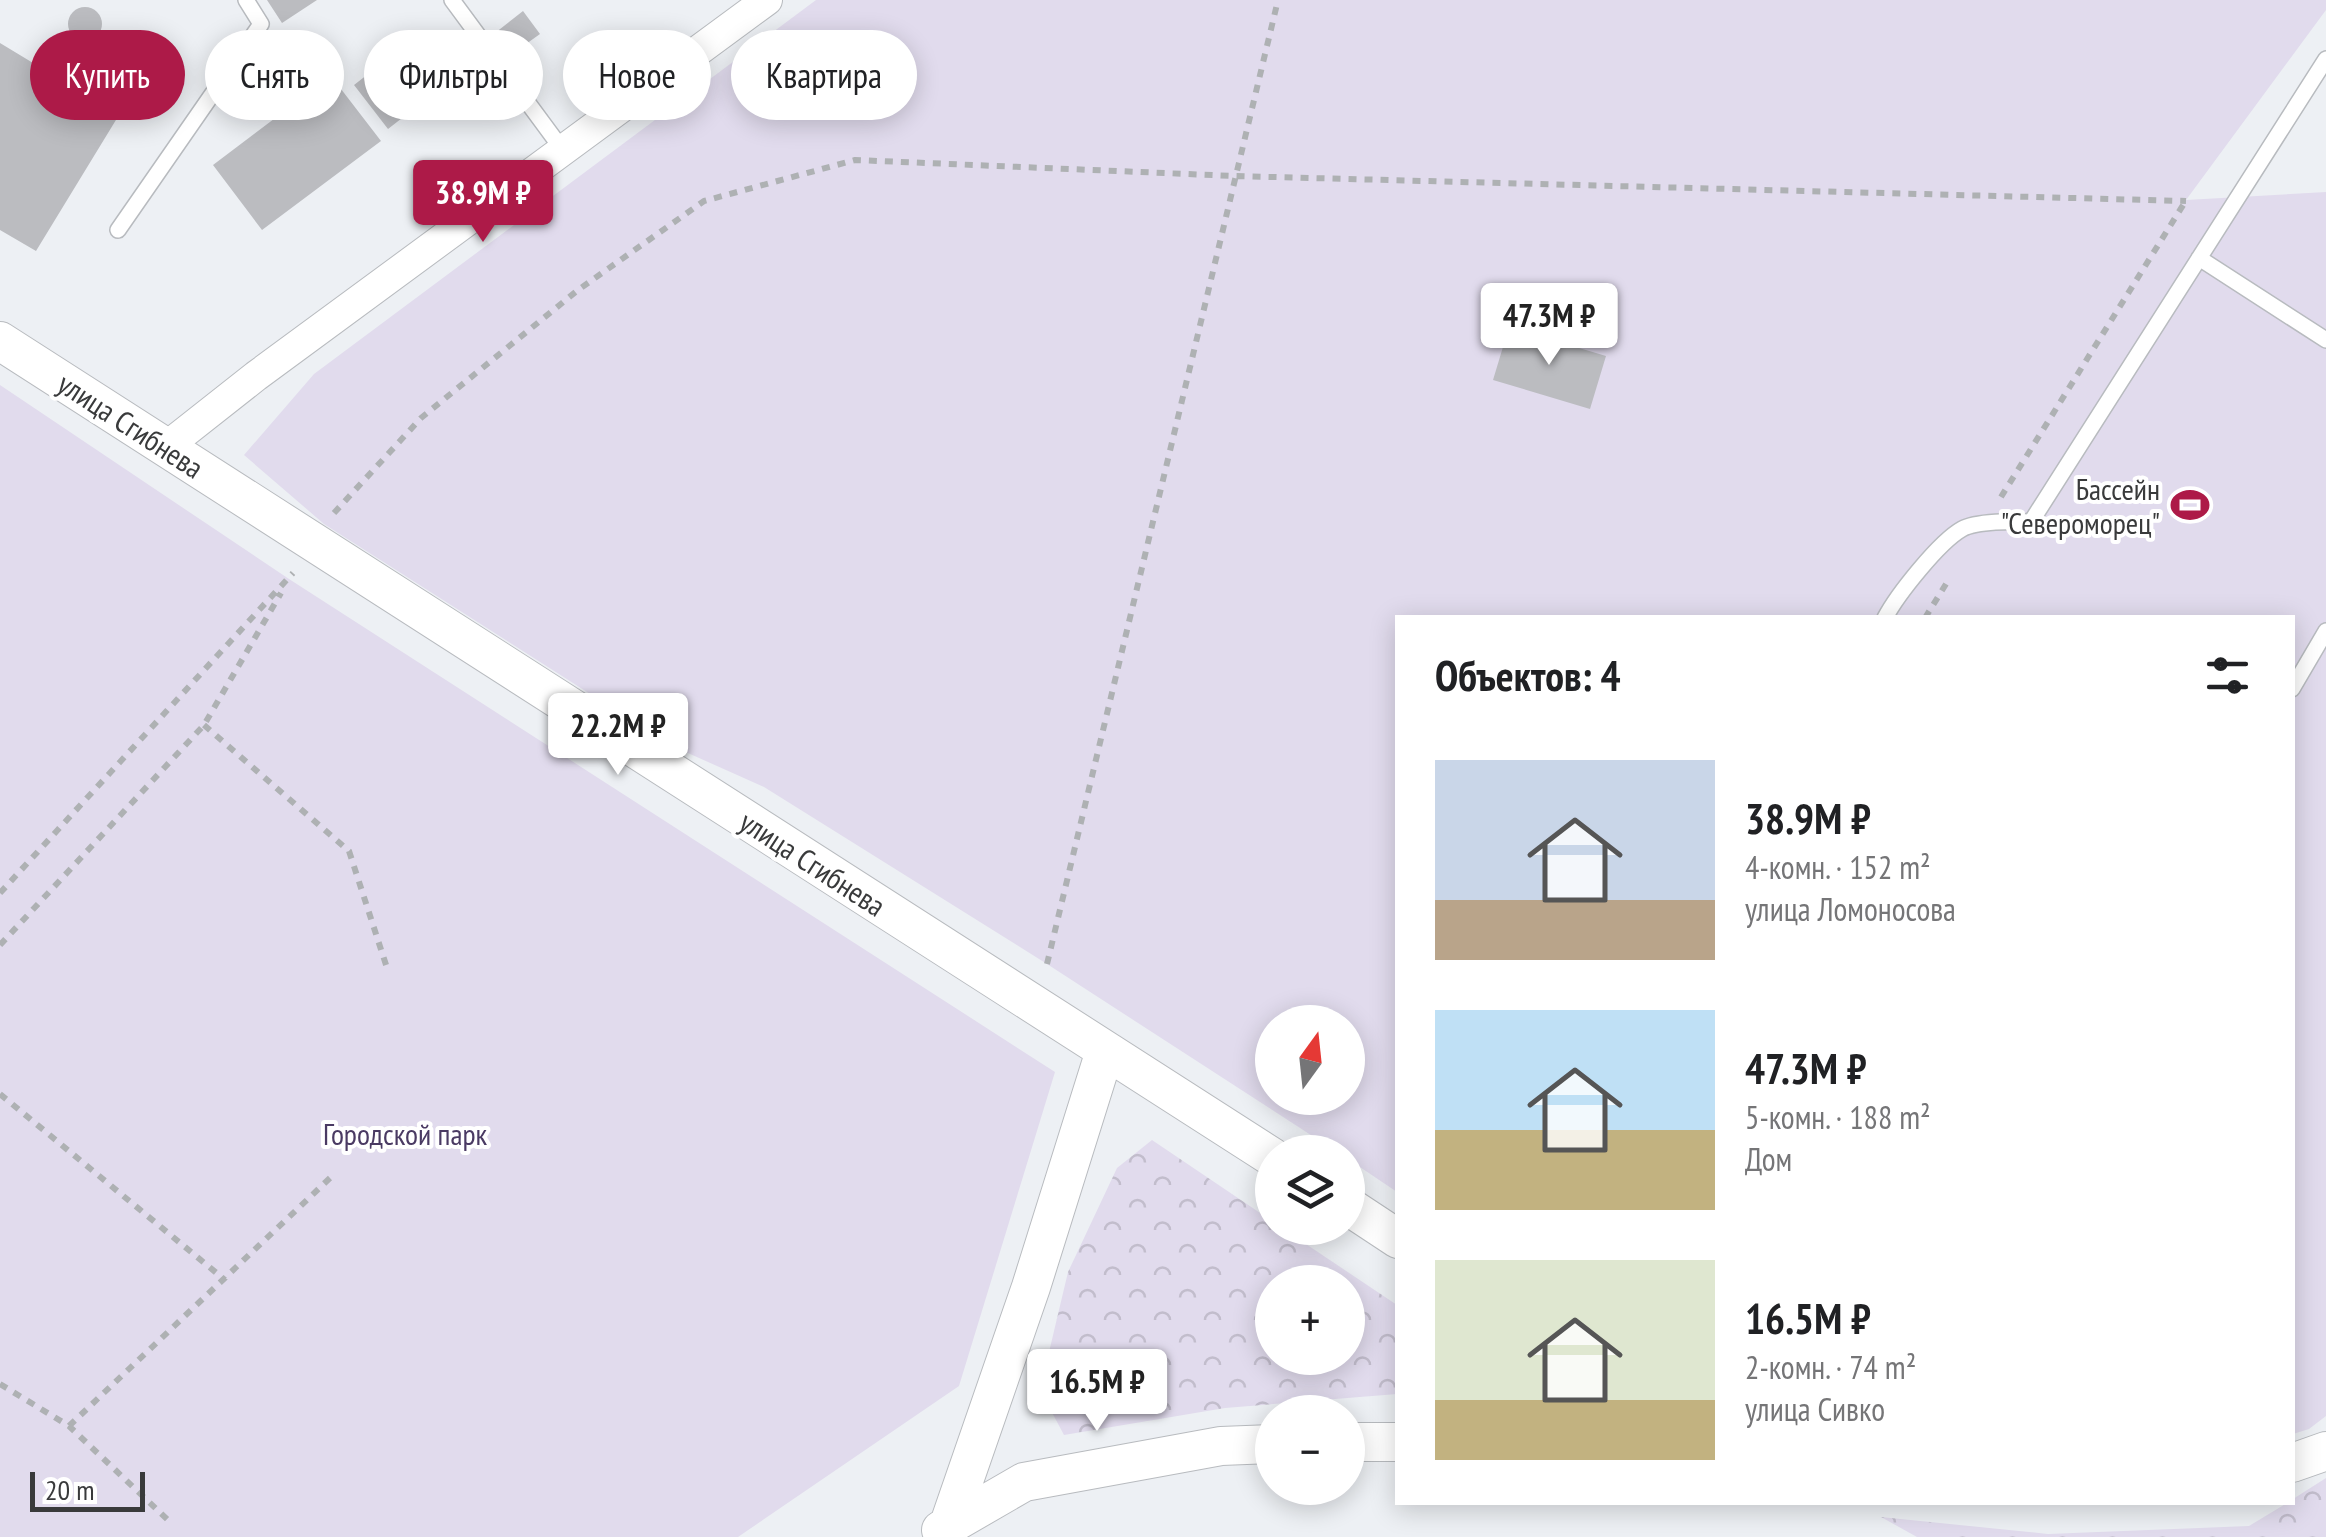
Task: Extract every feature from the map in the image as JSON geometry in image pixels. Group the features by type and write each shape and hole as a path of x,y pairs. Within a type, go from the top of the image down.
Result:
{"street":[{"path":"166,447 562,148 767,0"},
{"name":"улица Сгибнева","path":"0,341 1255,1147"},
{"path":"942,1533 1031,1287 1105,1051"},
{"path":"1365,1217 1395,1236"},
{"path":"1365,1442 1395,1442"},
{"path":"942,1533 1024,1482 1220,1446 1255,1445"},
{"path":"2295,1462 2326,1451"}],"lane":[{"path":"118,230 261,24 246,0"},
{"path":"452,0 562,148"},
{"path":"1887,615 1899,592 1963,528 2031,522 2326,59"},
{"path":"2199,258 2326,340"},
{"path":"2295,684 2326,631"}],"path":[{"path":"1046,964 1278,0"},
{"path":"0,945 204,725 310,540 421,418 578,290 704,201 855,160 1235,176 2186,201 1927,615"},
{"path":"0,893 289,580"},
{"path":"204,725 349,851 388,971"},
{"path":"0,1094 225,1280"},
{"path":"68,1426 330,1178"},
{"path":"0,1384 68,1426 168,1521"}],"green space":[{"path":"816,0 2326,0 2326,10 2186,200 2326,192 2326,1416 2309,1429 2295,1433 2295,615 1395,615 1395,1191 1365,1170 1365,1135 1311,1135 1280,1115 1365,1115 1365,1005 1255,1005 1255,1099 764,787 670,745 324,524 244,455 314,374 655,120 711,120 711,78 731,63 731,120 917,120 917,30 776,30"},
{"name":"Городской парк","path":"0,385 289,579 1055,1072 959,1386 738,1537 0,1537"},
{"path":"1152,1140 1255,1210 1255,1245 1307,1245 1337,1265 1255,1265 1255,1375 1365,1375 1365,1284 1395,1304 1395,1394 1255,1395 1255,1406 1064,1435 1040,1390 1068,1272 1117,1168"},
{"path":"2326,1478 2326,1537 1917,1537 1881,1517 2048,1534 2249,1526 2284,1505 2295,1505 2295,1498"}],"building":[{"path":"267,0 317,0 282,23"},
{"path":"85,7 97,12 100,30 70,30 68,24 73,12"},
{"path":"523,11 537,30 499,30"},
{"path":"0,43 30,61 30,120 116,120 36,251 0,230"},
{"path":"364,77 364,98 354,85"},
{"path":"344,93 381,141 262,230 213,165 273,120 344,120"},
{"path":"381,120 400,120 388,129"},
{"path":"1509,327 1606,356 1590,409 1493,380"}],"place":[{"name":"Бассейн \"Североморец\"","path":"2190,505"}]}
